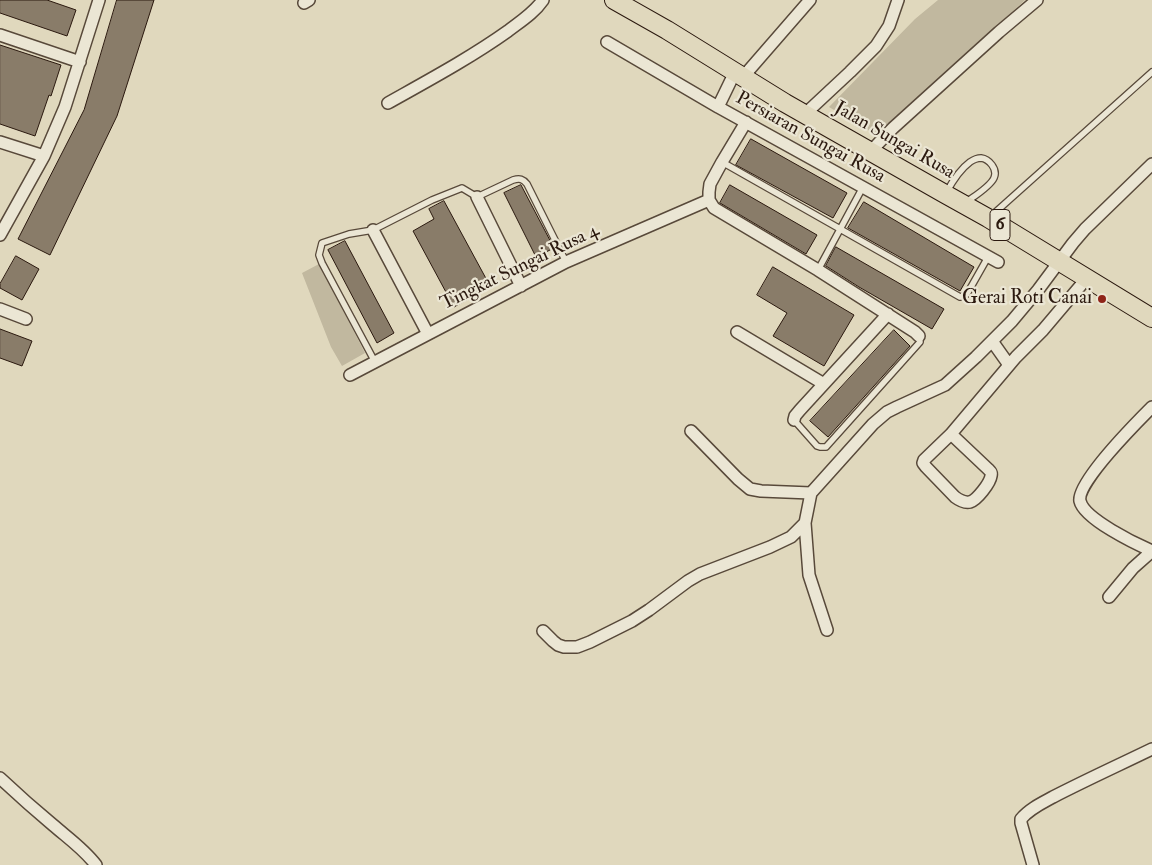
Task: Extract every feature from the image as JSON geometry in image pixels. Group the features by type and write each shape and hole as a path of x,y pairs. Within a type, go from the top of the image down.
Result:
{"main road":[{"name":"Jalan Sungai Rusa","path":"623,2 805,114 988,218 1152,318"}],"street":[{"path":"0,235 44,156 65,107 99,0"},
{"path":"388,103 458,64 494,41 532,13 543,0"},
{"path":"718,107 739,74 810,0"},
{"path":"805,114 876,46 889,26 898,0"},
{"path":"871,152 892,128 1037,0"},
{"path":"0,35 80,62"},
{"name":"Persiaran Sungai Rusa","path":"607,42 718,107 993,259"},
{"path":"746,122 710,184 710,200 714,208 818,270 919,336"},
{"path":"0,142 44,156"},
{"path":"827,630 809,575 805,523 811,492 873,424 887,412 945,384 992,341 1038,290 1085,229 1152,164"},
{"path":"477,197 521,286"},
{"name":"Tingkat Sungai Rusa 4","path":"350,375 566,262 710,200"},
{"path":"373,230 428,334"},
{"path":"951,434 991,472 991,479 988,484 971,502 954,497 929,471 924,463 926,457 951,434 1009,365 1043,330 1087,278"},
{"path":"0,309 26,320"},
{"path":"794,420 800,410 888,314"},
{"path":"737,332 824,384"},
{"path":"992,341 1009,365"},
{"path":"1109,597 1133,568 1152,551 1123,536 1088,514 1080,502 1080,498 1090,476 1152,407"},
{"path":"691,431 734,475 750,488 761,491 811,492"},
{"path":"543,631 558,645 564,647 577,647 590,642 643,614 700,574 777,544 791,537 805,523"},
{"path":"1033,865 1021,822 1024,815 1080,783 1152,749"},
{"path":"0,778 34,810 80,848 96,865"}],"lane":[{"path":"988,218 1152,72"},
{"path":"945,194 954,180 970,162 977,158 986,159 991,163 996,173 994,179 963,204"},
{"path":"722,162 960,297 967,294 993,259"},
{"path":"375,362 322,263 319,255 322,243 349,234 373,230 432,200 462,188 477,197 520,178 527,184 566,262"},
{"path":"818,270 864,187"},
{"path":"794,420 817,446 826,447 920,342 919,336"}],"shaded area":[{"path":"938,0 1025,0 878,136 829,107 915,19"},
{"path":"319,264 365,353 342,366 331,347 302,273"}],"building":[{"path":"0,0 47,0 76,10 67,36 0,13"},
{"path":"117,0 154,0 117,116 50,255 18,239 84,110"},
{"path":"0,45 61,65 35,136 0,124"},
{"path":"751,139 847,193 833,218 736,165"},
{"path":"521,185 554,248 536,257 504,193"},
{"path":"730,185 817,235 806,254 720,203"},
{"path":"444,201 489,284 468,296 470,298 454,307 413,231 434,219 429,209"},
{"path":"864,202 974,267 960,291 848,228"},
{"path":"345,241 394,333 377,343 328,250"},
{"path":"836,247 944,309 932,329 826,266"},
{"path":"16,256 39,269 22,300 0,288 0,284"},
{"path":"773,267 854,315 824,366 773,336 787,313 757,295"},
{"path":"0,329 32,341 22,366 0,358"},
{"path":"894,330 910,346 828,437 810,421"}],"place":[{"name":"Gerai Roti Canai","path":"1102,299"}]}
